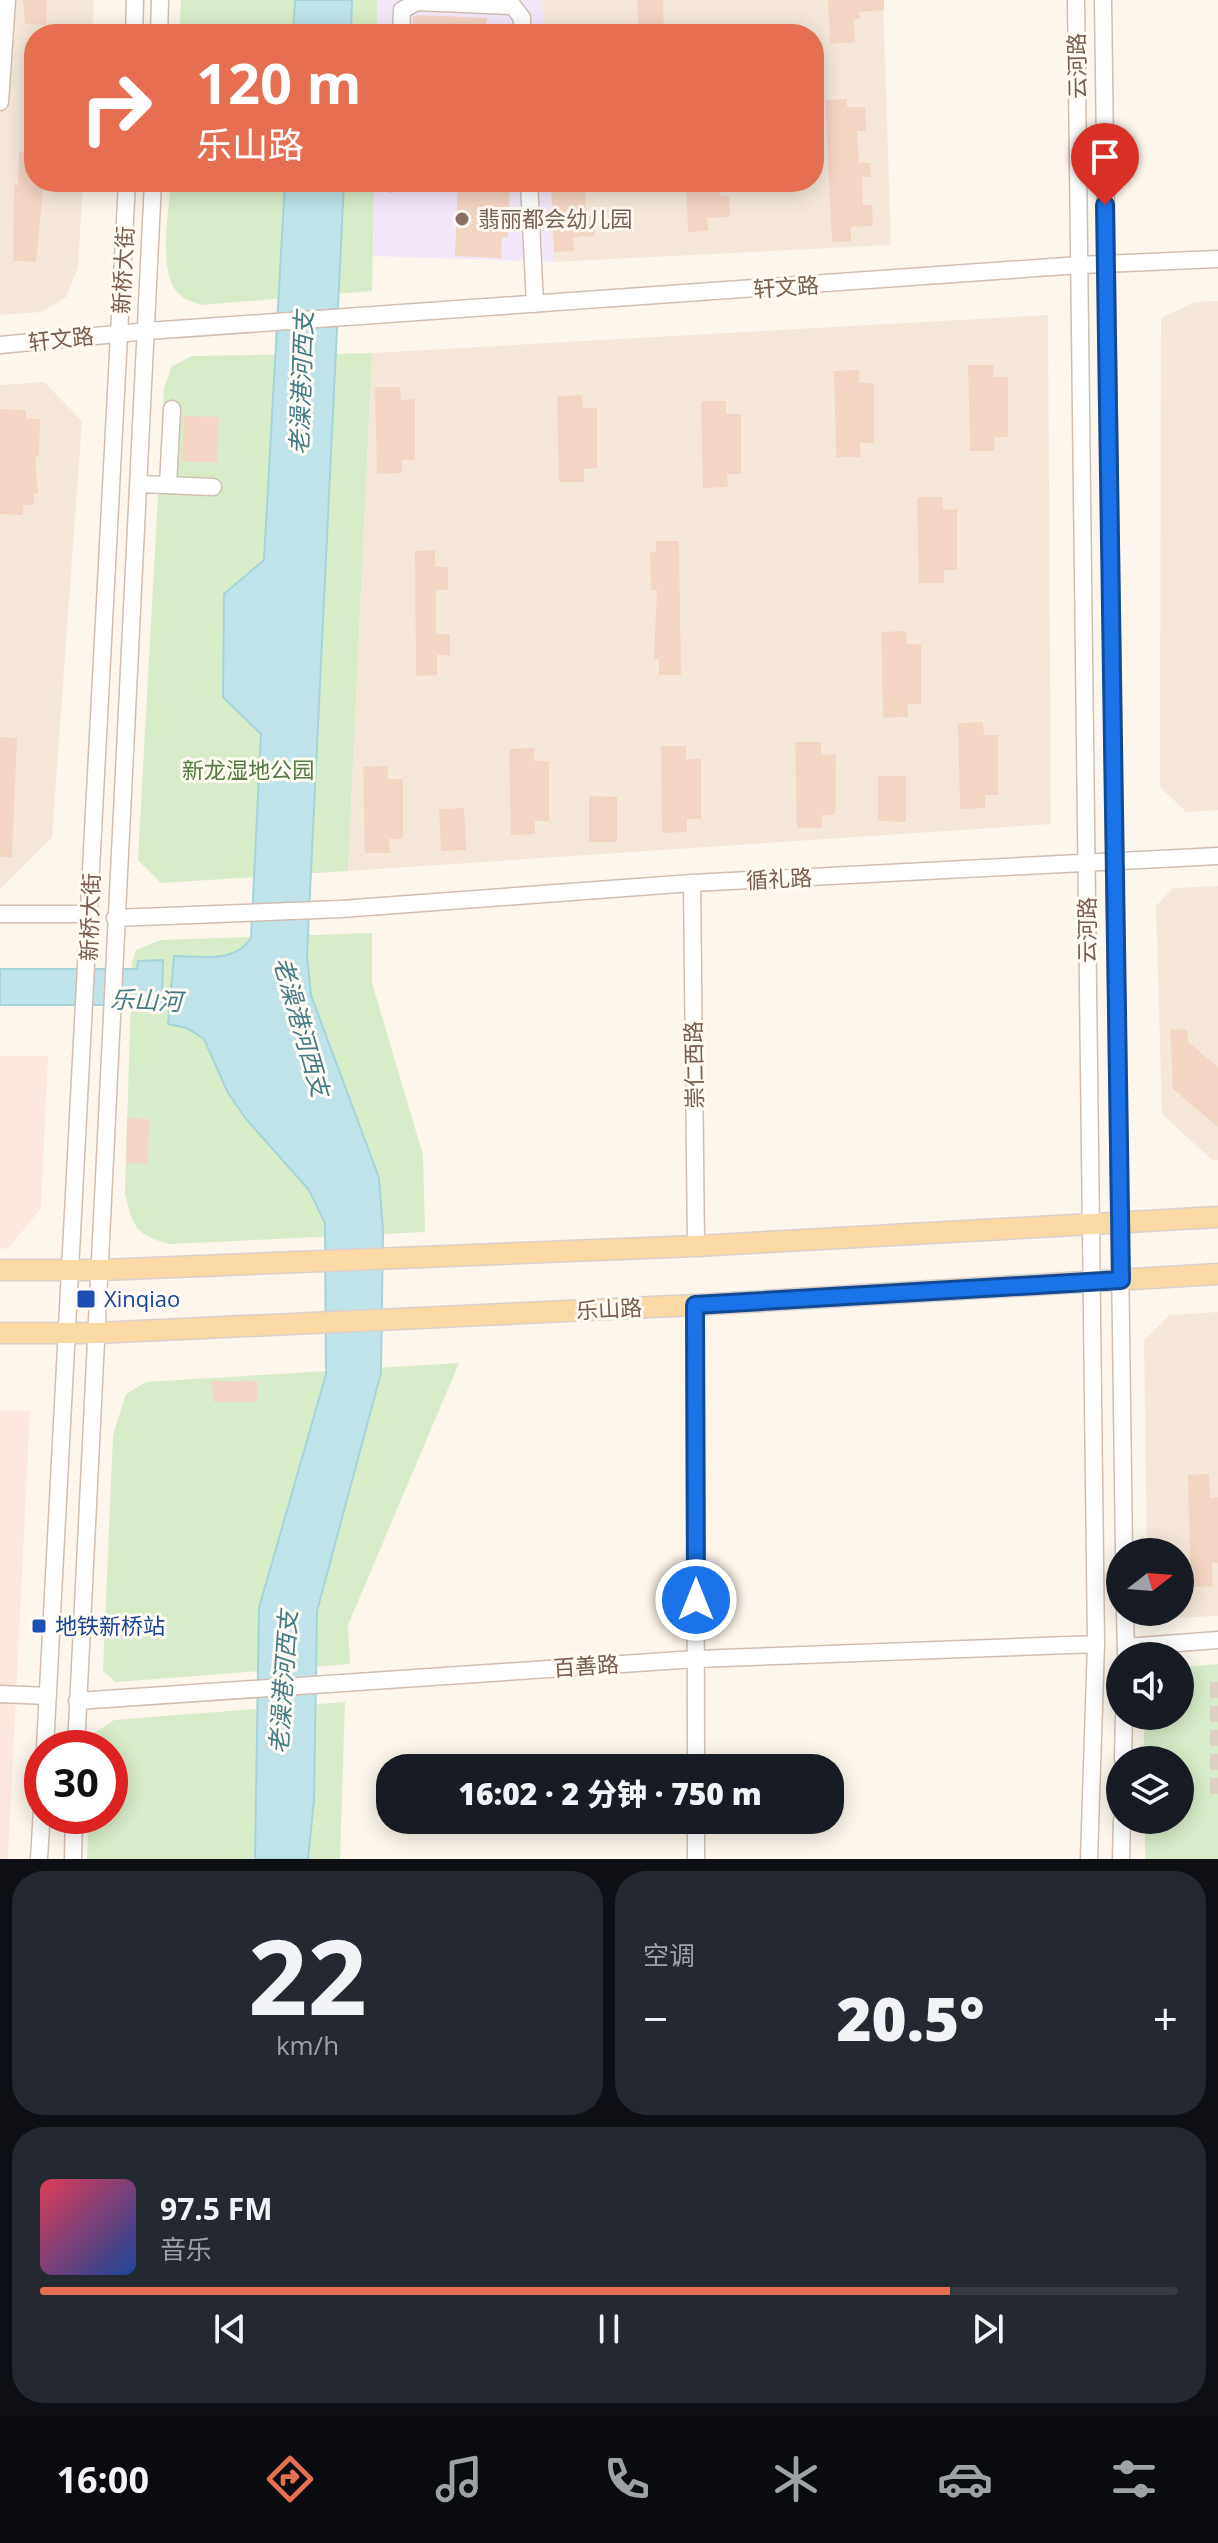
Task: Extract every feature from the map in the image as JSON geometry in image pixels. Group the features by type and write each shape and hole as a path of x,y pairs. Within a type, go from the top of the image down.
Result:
{"main road":[{"path":"0,1270 101,1270 696,1246 1218,1217"},
{"name":"乐山路","path":"0,1333 97,1333 390,1320 1218,1274"}],"street":[{"path":"0,102 7,0"},
{"path":"134,24 135,0"},
{"path":"159,24 160,0"},
{"name":"云河路","path":"1076,0 1087,862 1088,1223 1096,1644 1089,1859"},
{"name":"云河路","path":"1103,0 1124,1538"},
{"path":"401,24 402,10 417,2 513,6 522,18 522,24"},
{"name":"新桥大街","path":"46,1730 85,1034 127,192"},
{"name":"新桥大街","path":"76,1730 101,1270 111,974 140,484 153,192"},
{"path":"529,192 535,304"},
{"name":"轩文路","path":"0,345 120,333 1080,265 1218,259"},
{"path":"168,485 172,409"},
{"path":"140,484 213,487"},
{"name":"循礼路","path":"115,918 341,909 692,883 1218,856"},
{"name":"崇仁西路","path":"692,883 696,1246"},
{"path":"0,914 89,914"},
{"path":"695,1305 696,1754"},
{"path":"1194,1643 1218,1640"},
{"name":"百善路","path":"77,1701 696,1659 1096,1644"},
{"path":"0,1694 48,1696"},
{"path":"39,1859 40,1834"},
{"path":"73,1859 74,1834"},
{"path":"696,1834 696,1859"},
{"path":"1121,1859 1122,1834"}],"shaded area":[{"path":"0,0 94,0 93,24 24,24 24,192 82,192 78,267 66,297 42,312 0,315"},
{"path":"377,0 542,0 543,24 377,24"},
{"path":"542,0 883,0 891,245 553,262 550,192 824,192 824,24 543,24"},
{"name":"翡丽都会幼儿园","path":"374,192 550,192 553,262 373,256"},
{"path":"1218,301 1218,810 1186,812 1160,787 1161,318 1195,302"},
{"path":"1048,315 1051,824 348,871 372,353"},
{"path":"44,382 82,421 52,837 0,889 0,385"},
{"path":"1218,886 1218,1160 1213,1161 1162,1114 1156,906 1173,888"},
{"path":"0,1056 48,1056 41,1208 8,1249 0,1248"},
{"path":"1218,1312 1218,1616 1194,1617 1194,1538 1147,1538 1144,1340 1170,1315"},
{"path":"0,1410 30,1411 8,1859 0,1859"}],"green space":[{"path":"181,0 377,0 377,24 180,24"},
{"path":"170,192 374,192 372,291 202,305 184,298 172,284 166,257"},
{"name":"新龙湿地公园","path":"372,353 348,871 161,883 138,860 164,388 172,366 192,356"},
{"path":"372,933 372,983 423,1155 425,1232 170,1244 143,1233 133,1222 125,1193 132,962 136,950 161,940"},
{"path":"459,1363 348,1625 350,1664 116,1682 103,1671 113,1435 126,1394 146,1382"},
{"path":"1218,1664 1218,1859 1145,1859 1145,1834 1194,1834 1194,1746 1144,1746 1144,1730 1194,1730 1194,1666"},
{"path":"345,1702 340,1859 87,1859 88,1834 128,1834 128,1730 99,1730 114,1720"}],"water":[{"path":"295,0 352,0 351,24 294,24"},
{"name":"老澡港河西支","path":"284,192 344,192 307,955 311,995 379,1178 383,1230 381,1373 317,1611 314,1800 308,1859 255,1859 259,1608 326,1374 325,1223 309,1190 246,1119 228,1093 204,1039 187,1028 168,1024 174,956 227,955 236,952 251,938 261,734 223,697 224,594 264,560"},
{"name":"乐山河","path":"163,960 162,1005 0,1005 0,969 137,969 138,961"}],"building":[{"path":"23,0 47,0 46,24 25,24"},
{"path":"637,0 663,0 664,24 638,24"},
{"path":"828,0 884,0 884,10 859,12 860,19 854,19 855,42 830,44"},
{"path":"413,17 487,18 487,24 413,24"},
{"path":"847,99 847,107 865,107 866,131 857,131 859,163 870,163 871,177 862,177 863,205 872,205 873,226 851,227 851,241 832,242 825,100"},
{"path":"19,152 24,152 24,192 43,192 36,262 13,261 14,185 18,185"},
{"path":"458,192 510,192 508,237 502,237 501,258 455,256"},
{"path":"551,192 585,192 586,216 594,215 595,236 573,237 574,251 554,252"},
{"path":"686,192 720,192 720,196 729,196 730,217 707,218 708,231 688,232"},
{"path":"968,365 993,365 994,377 1008,377 1008,437 994,438 995,451 970,451"},
{"path":"859,370 859,383 874,383 874,443 860,443 861,457 836,457 834,371"},
{"path":"375,387 400,387 401,400 415,399 415,460 402,460 402,473 377,474"},
{"path":"582,395 583,408 597,408 597,468 584,469 584,482 559,482 557,396"},
{"path":"701,401 726,401 726,414 741,414 741,474 727,474 728,487 703,488"},
{"path":"0,409 26,410 26,418 40,419 39,456 35,456 38,493 34,493 34,505 23,505 23,515 0,514"},
{"path":"184,416 219,417 217,463 182,461"},
{"path":"917,497 942,497 943,510 957,509 957,570 944,570 944,583 919,583"},
{"path":"656,541 679,541 681,675 659,675 659,659 654,659 657,590 651,590 650,552 656,552"},
{"path":"435,550 435,567 448,567 448,590 436,590 436,634 450,634 450,655 437,655 437,675 416,676 415,551"},
{"path":"906,631 907,644 921,644 921,704 907,704 908,717 883,718 881,632"},
{"path":"983,722 984,735 998,735 998,795 985,795 985,808 960,809 958,723"},
{"path":"0,737 17,738 12,857 0,857"},
{"path":"795,742 821,742 821,755 836,754 835,815 822,815 822,828 797,828"},
{"path":"661,746 686,746 686,759 701,759 701,819 687,819 687,832 662,833"},
{"path":"534,748 534,761 549,761 549,821 535,821 535,834 511,835 509,749"},
{"path":"388,766 388,779 403,779 403,839 389,839 390,853 365,853 363,767"},
{"path":"878,776 906,776 906,822 878,821"},
{"path":"589,796 617,797 617,842 589,842"},
{"path":"464,808 466,850 441,851 439,809"},
{"path":"1187,1029 1188,1042 1218,1067 1218,1127 1173,1089 1170,1030"},
{"path":"127,1118 149,1119 148,1164 126,1163"},
{"path":"212,1381 257,1381 258,1402 213,1402"},
{"path":"1209,1474 1210,1498 1218,1497 1218,1563 1212,1563 1213,1586 1194,1587 1194,1538 1190,1538 1188,1475"}],"tunnel":[{"path":"1218,1682 1218,1802"}],"place":[{"name":"翡丽都会幼儿园","path":"462,219"},
{"name":"Xinqiao","path":"86,1299"},
{"name":"地铁新桥站","path":"39,1626"}],"route":[{"path":"696,1600 695,1305 1121,1280 1105,205"}]}
